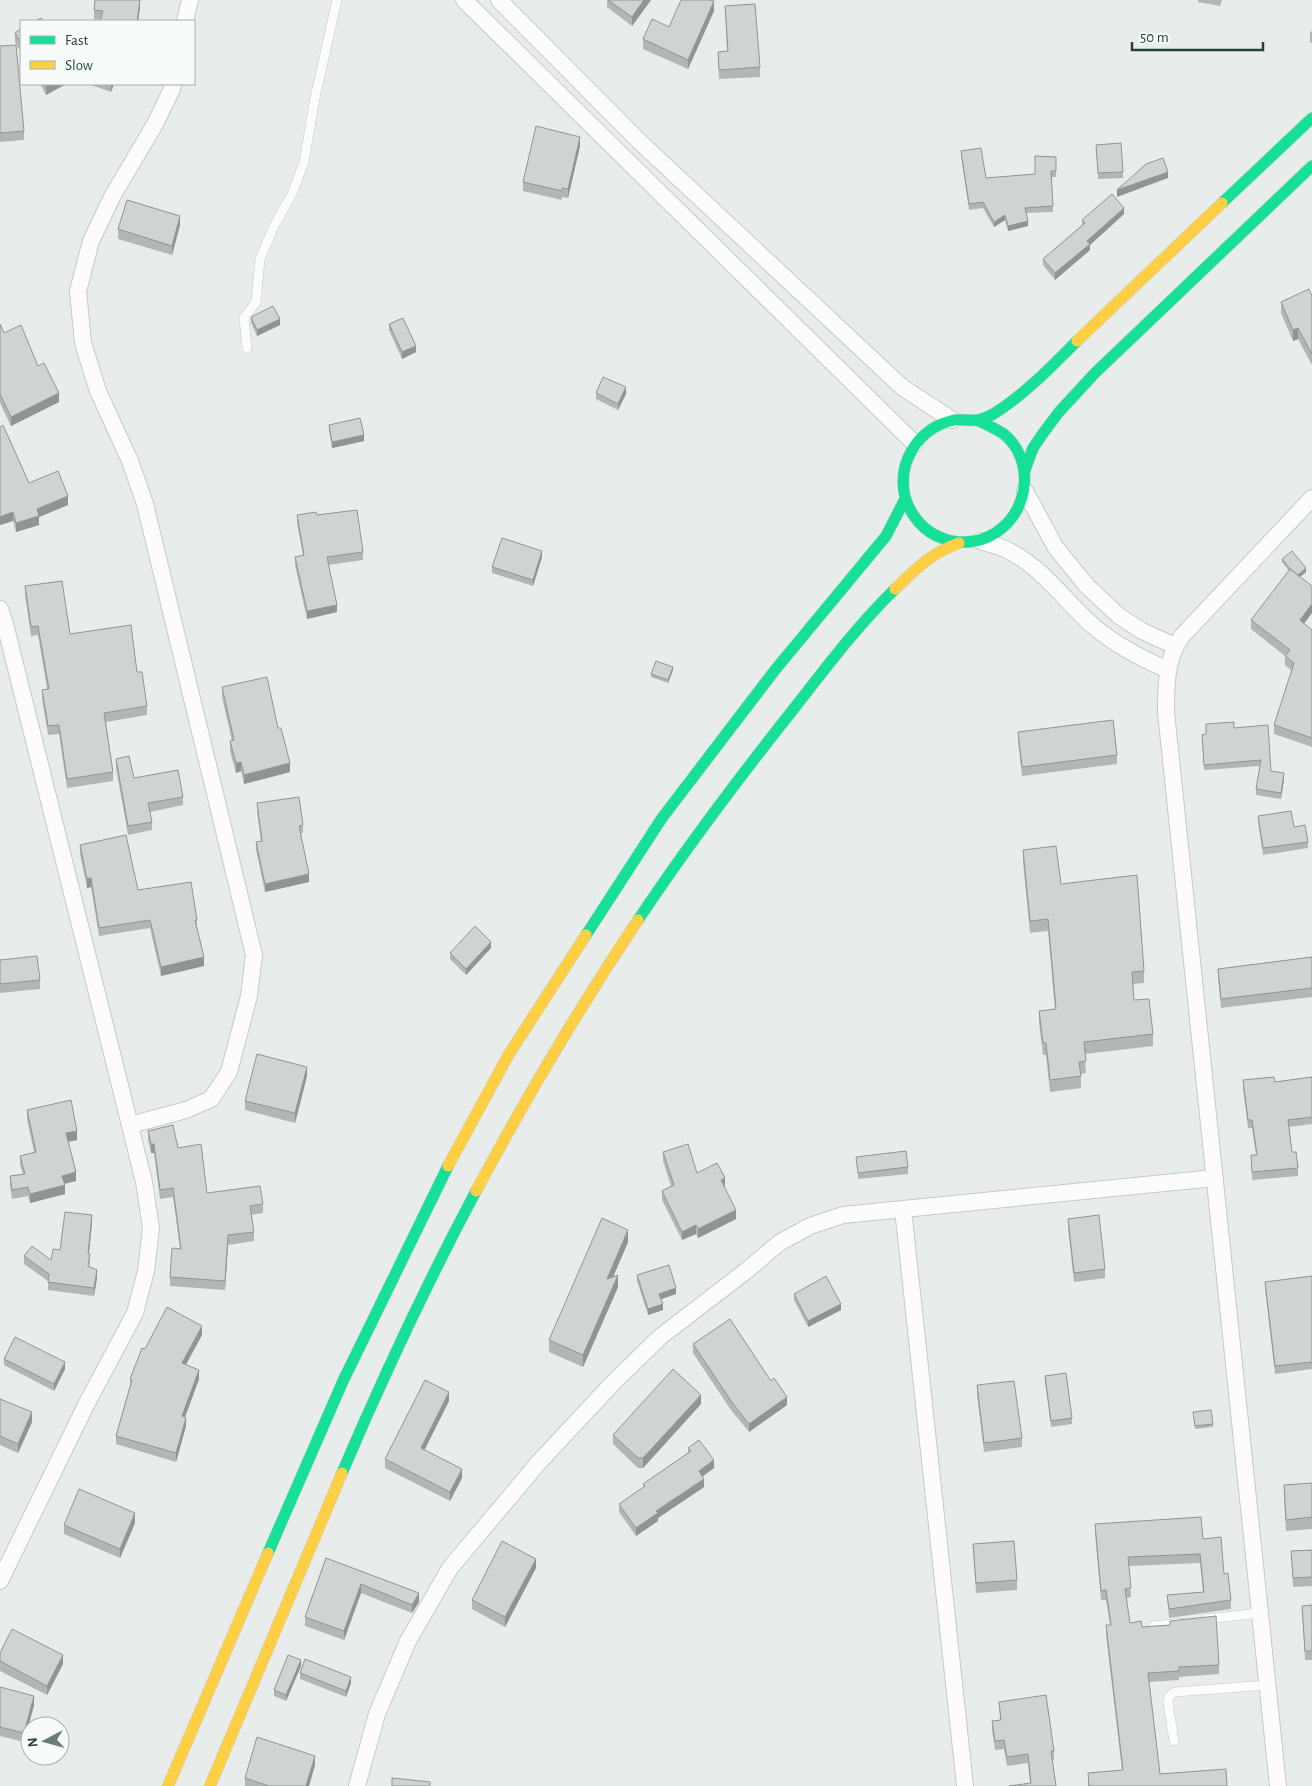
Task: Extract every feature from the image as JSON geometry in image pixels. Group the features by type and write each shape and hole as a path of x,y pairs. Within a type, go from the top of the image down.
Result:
{"main road":[{"path":"978,420 1007,404 1025,391 1087,329 1312,118"},
{"path":"1025,470 1034,448 1044,432 1059,412 1095,373 1312,166"},
{"path":"210,1786 368,1412 435,1268 523,1104 597,981 681,856 840,650 883,601 926,560 941,550 959,543 980,541 996,534 1010,523 1020,508 1025,491 1025,470 1021,456 1014,444 1004,433 978,420 952,420 929,430 915,444 906,460 903,473 905,498 913,515 925,529 941,538 959,543"},
{"path":"168,1786 343,1381 441,1178 509,1054 662,818 775,670 886,536 905,498"}],"street":[{"path":"185,20 190,0"},
{"path":"464,0 915,444"},
{"path":"499,0 640,142 902,388 952,420"},
{"path":"130,1125 186,1110 211,1099 229,1072 248,996 254,955 146,504 130,461 98,391 83,343 78,291 91,242 113,195 155,124 173,85"},
{"path":"1025,491 1056,548 1087,586 1119,616 1142,631 1175,646"},
{"path":"1278,1786 1166,712 1168,670 1175,646 1182,636 1312,498"},
{"path":"980,541 1008,551 1023,560 1062,593 1091,624 1117,644 1140,658 1168,670"},
{"path":"0,609 4,639 144,1182 151,1228 146,1271 135,1313 87,1403 32,1520 0,1581"},
{"path":"357,1786 377,1714 396,1668 408,1641 450,1568 540,1461 660,1336 746,1271 779,1243 810,1226 843,1216 1215,1178"},
{"path":"903,1210 965,1786"}],"lane":[{"path":"247,348 244,318 256,302 260,258 274,226 292,194 304,162 315,98 337,0"},
{"path":"1153,1626 1260,1612"},
{"path":"1174,1741 1168,1702 1169,1696 1175,1692 1268,1685"}],"building":[{"path":"95,0 140,0 137,20 100,20 103,11 94,10"},
{"path":"608,0 644,0 632,17"},
{"path":"681,0 714,1 688,60 643,39 652,19 669,27"},
{"path":"755,4 760,67 719,70 718,52 728,51 725,6"},
{"path":"20,30 20,41 15,33"},
{"path":"16,45 24,131 0,133 0,46"},
{"path":"536,126 580,137 568,189 562,188 562,191 523,182"},
{"path":"1121,143 1123,172 1098,173 1096,145"},
{"path":"981,148 986,178 1035,174 1035,156 1056,157 1056,171 1051,171 1053,206 1025,208 1028,221 1008,226 1005,215 994,222 983,202 969,204 961,151"},
{"path":"1163,158 1168,172 1117,190 1146,164"},
{"path":"1112,194 1124,208 1087,241 1090,244 1055,273 1043,259 1085,223 1082,220"},
{"path":"127,200 180,216 172,246 118,229"},
{"path":"1309,289 1312,296 1312,354 1298,328 1293,330 1281,302"},
{"path":"273,306 280,319 257,330 251,317"},
{"path":"403,318 416,346 402,352 389,324"},
{"path":"0,324 4,333 21,325 38,366 44,363 59,393 11,417 0,394"},
{"path":"603,377 626,387 618,404 596,393"},
{"path":"360,418 364,435 332,442 329,425"},
{"path":"3,425 29,483 58,471 68,496 37,509 39,516 16,523 13,512 0,517 0,427"},
{"path":"357,510 363,552 327,557 337,605 307,611 295,557 304,555 297,515 316,512 317,515"},
{"path":"502,538 542,551 533,580 492,567"},
{"path":"1292,551 1306,568 1298,575 1282,559"},
{"path":"1290,569 1312,586 1312,604 1300,620 1312,630 1312,738 1274,725 1294,663 1285,656 1290,650 1251,620"},
{"path":"62,581 70,634 131,625 137,672 142,672 147,706 104,713 113,772 67,779 59,725 48,726 42,690 49,689 38,626 31,627 25,586"},
{"path":"656,661 673,667 668,680 651,674"},
{"path":"267,677 278,728 281,728 290,763 244,775 241,762 236,763 230,741 234,740 222,687"},
{"path":"1113,720 1117,755 1022,767 1018,732"},
{"path":"1234,722 1234,728 1268,725 1271,771 1284,773 1281,793 1256,789 1261,760 1204,765 1202,735 1206,734 1206,724"},
{"path":"129,756 134,778 178,770 183,797 148,803 152,822 128,826 116,759"},
{"path":"299,797 303,825 299,826 309,874 265,884 256,842 262,841 257,803"},
{"path":"1291,811 1294,827 1305,825 1308,842 1263,848 1258,816"},
{"path":"126,835 138,890 191,882 197,920 195,920 204,957 161,967 150,920 99,928 91,878 87,879 80,845"},
{"path":"1056,846 1061,884 1137,875 1144,971 1132,972 1134,1000 1149,999 1153,1034 1084,1042 1086,1061 1079,1062 1081,1076 1050,1080 1046,1043 1043,1043 1039,1011 1056,1009 1048,919 1030,921 1023,850"},
{"path":"475,926 491,942 466,969 450,953"},
{"path":"37,956 40,980 0,984 0,960"},
{"path":"1312,957 1312,988 1221,999 1218,969"},
{"path":"257,1054 307,1067 295,1113 245,1101"},
{"path":"1274,1077 1275,1082 1312,1077 1312,1117 1288,1120 1292,1152 1296,1152 1298,1168 1252,1172 1251,1155 1257,1155 1252,1120 1248,1120 1243,1080"},
{"path":"71,1100 77,1131 66,1133 76,1172 62,1176 65,1185 30,1194 28,1187 12,1190 10,1176 25,1174 20,1156 36,1152 27,1110"},
{"path":"173,1125 178,1148 201,1144 207,1193 260,1186 263,1204 250,1206 254,1232 228,1235 225,1281 170,1277 172,1248 181,1249 173,1188 160,1190 154,1144 151,1144 148,1131"},
{"path":"688,1144 697,1173 717,1163 725,1178 721,1180 736,1210 698,1229 696,1225 682,1232 662,1191 674,1185 663,1152"},
{"path":"906,1151 908,1167 858,1173 856,1157"},
{"path":"65,1212 92,1215 88,1266 97,1270 94,1288 48,1282 49,1274 24,1256 32,1246 51,1260 53,1249 60,1250"},
{"path":"1099,1215 1105,1269 1074,1273 1068,1219"},
{"path":"602,1218 628,1230 607,1279 618,1275 583,1355 549,1340"},
{"path":"669,1265 676,1288 659,1294 663,1304 648,1309 637,1275"},
{"path":"826,1276 841,1304 808,1321 794,1294"},
{"path":"1312,1276 1312,1362 1275,1366 1265,1282"},
{"path":"167,1307 202,1326 182,1363 199,1370 182,1416 186,1418 176,1453 116,1436 132,1380 130,1379 142,1348 145,1349"},
{"path":"730,1319 771,1381 774,1378 787,1397 749,1424 731,1401 693,1344"},
{"path":"15,1337 65,1362 54,1384 4,1359"},
{"path":"673,1369 701,1395 643,1458 638,1458 613,1435"},
{"path":"1066,1373 1072,1418 1051,1421 1045,1376"},
{"path":"425,1380 449,1392 421,1448 462,1469 450,1492 385,1459"},
{"path":"1014,1381 1022,1438 984,1443 977,1385"},
{"path":"0,1399 32,1412 18,1444 0,1436"},
{"path":"1211,1410 1213,1424 1195,1426 1193,1412"},
{"path":"699,1440 714,1460 699,1471 704,1479 656,1511 658,1513 636,1528 619,1504 645,1486 643,1484 691,1451 688,1448"},
{"path":"1312,1483 1312,1517 1286,1520 1284,1485"},
{"path":"79,1489 135,1513 120,1549 64,1525"},
{"path":"1201,1517 1203,1539 1221,1537 1224,1574 1228,1573 1231,1600 1169,1609 1167,1595 1204,1592 1200,1554 1128,1557 1131,1588 1125,1589 1130,1623 1141,1621 1142,1627 1170,1625 1170,1621 1216,1616 1219,1665 1179,1667 1179,1671 1148,1673 1160,1774 1226,1769 1227,1786 1089,1786 1088,1773 1123,1770 1106,1625 1111,1625 1106,1590 1101,1591 1095,1524"},
{"path":"502,1541 536,1559 505,1617 472,1600"},
{"path":"1014,1541 1017,1580 976,1583 973,1544"},
{"path":"1312,1550 1312,1577 1293,1578 1291,1551"},
{"path":"326,1558 419,1593 412,1605 361,1584 344,1631 305,1617"},
{"path":"1312,1605 1312,1651 1305,1651 1302,1606"},
{"path":"12,1629 63,1655 47,1686 0,1661 0,1653"},
{"path":"288,1655 301,1660 286,1695 274,1690"},
{"path":"305,1659 351,1677 346,1691 300,1673"},
{"path":"0,1687 34,1696 29,1716 20,1716 20,1732 0,1727"},
{"path":"1046,1695 1054,1751 1051,1751 1056,1786 1009,1786 1031,1783 1028,1754 1007,1757 1004,1740 995,1741 992,1721 1001,1720 999,1702"},
{"path":"257,1737 315,1756 306,1786 269,1786 245,1778"},
{"path":"392,1778 430,1782 430,1786 392,1786"}],"traffic: fast":[{"path":"1222,203 1312,118"},
{"path":"1025,470 1033,448 1044,432 1059,412 1095,373 1312,166"},
{"path":"978,420 1005,435 1014,445 1024,469 1023,495 1011,518 996,533 974,541 958,542 929,532 914,516 907,504 903,484 904,471 907,459 913,448 930,430 941,424 954,420 980,419 998,411 1031,385 1077,341"},
{"path":"586,935 662,818 775,670 886,536 905,499"},
{"path":"638,920 752,762 842,648 895,589"},
{"path":"268,1553 343,1381 448,1166"},
{"path":"342,1473 406,1330 476,1191"}],"traffic: slow":[{"path":"1077,341 1222,203"},
{"path":"895,589 932,557 959,543"},
{"path":"476,1191 554,1054 638,920"},
{"path":"448,1166 509,1054 586,935"},
{"path":"210,1786 342,1473"},
{"path":"168,1786 268,1553"}]}
